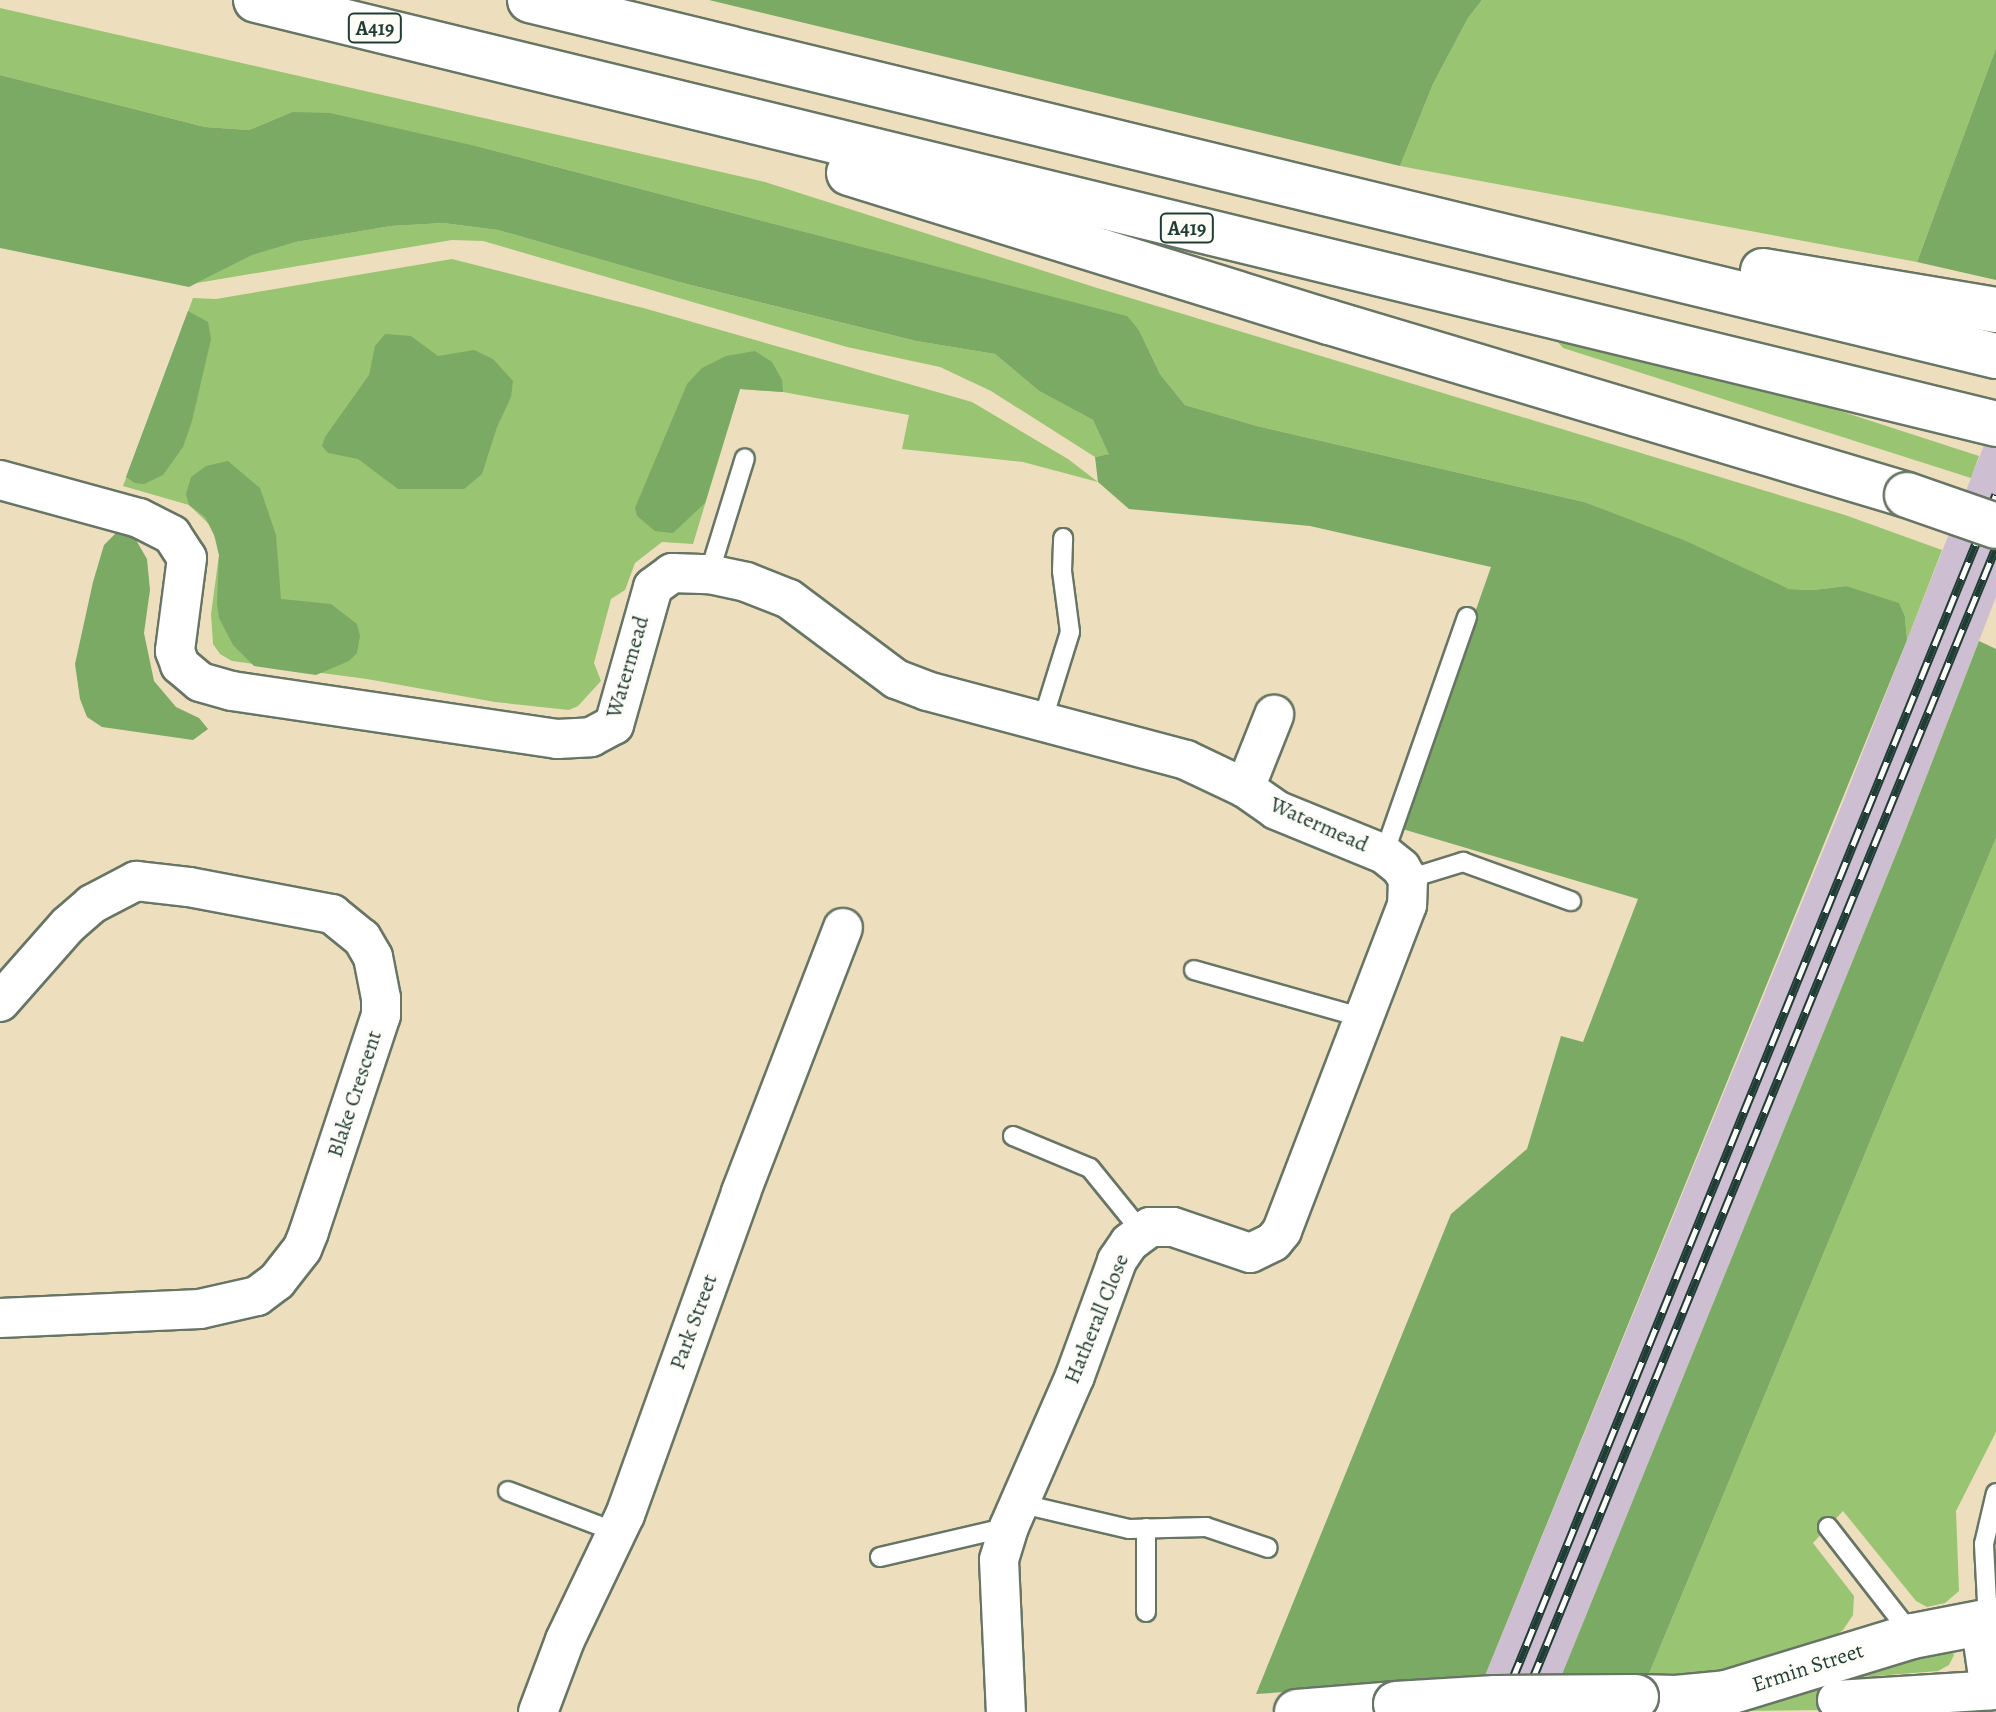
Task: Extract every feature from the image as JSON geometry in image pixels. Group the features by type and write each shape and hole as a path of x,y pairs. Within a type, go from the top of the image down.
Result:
{"main road":[{"name":"A419","path":"256,0 1996,424"},
{"path":"530,0 1343,198 1914,317 1996,356"},
{"path":"494,56 732,139 1907,495 1996,526"},
{"path":"1914,317 1996,310"},
{"name":"Ermin Street","path":"1297,1712 1495,1698 1726,1693 1913,1636 1988,1621"}],"street":[{"name":"Watermead","path":"0,480 139,518 172,535 187,558 175,651 180,665 200,682 232,691 557,739 591,737 614,725 653,587 672,573 709,574 746,582 789,599 896,679 1186,760 1245,788 1276,810 1395,865"},
{"name":"Watermead","path":"1245,788 1274,715"},
{"name":"Hatherall Close","path":"1006,1712 999,1560 1014,1515 1075,1376 1117,1261 1141,1231 1160,1225 1250,1253 1273,1242 1289,1219 1407,905 1395,865"},
{"name":"Blake Crescent","path":"0,1002 68,925 92,904 136,881 204,890 332,914 351,926 373,957 381,998 381,1015 309,1232 302,1249 277,1281 257,1296 200,1309 0,1318"},
{"name":"Park Street","path":"538,1712 561,1650 616,1532 843,928"},
{"name":"Ermin Street","path":"1837,1700 1993,1690 1988,1621"}],"lane":[{"path":"709,574 745,458"},
{"path":"1042,722 1070,632 1062,571 1063,538"},
{"path":"1467,617 1395,865 1463,862 1571,901"},
{"path":"1194,970 1364,1018"},
{"path":"1013,1136 1090,1168 1141,1231"},
{"path":"508,1491 616,1532"},
{"path":"1988,1621 1984,1544 1996,1493"},
{"path":"880,1557 1014,1515 1146,1528 1206,1527 1268,1548"},
{"path":"1828,1527 1913,1636"},
{"path":"1146,1528 1146,1612"}],"shaded area":[{"path":"1996,415 1996,597 1901,842 1547,1712 1484,1678 1841,807"}],"green space":[{"path":"709,0 1482,0 1468,18 1433,84 1400,166"},
{"path":"1482,0 1996,0 1996,48 1917,262 1400,166 1433,84 1468,18"},
{"path":"0,8 765,182 1094,287 1845,515 1942,550 1907,640 1905,617 1846,586 1789,589 1584,502 1257,426 1185,405 1160,374 1139,330 1126,316 484,148 292,112 249,130 205,127 0,75"},
{"path":"1996,48 1996,280 1917,262"},
{"path":"0,75 205,127 249,130 292,112 330,113 484,148 1127,316 1139,330 1160,374 1185,405 1257,426 1584,502 1686,541 1789,589 1846,586 1899,603 1905,617 1907,640 1484,1678 1256,1694 1451,1214 1527,1149 1561,1036 1583,1042 1638,899 1399,828 1491,567 1310,526 1129,509 1098,482 1095,457 1109,454 1093,420 1039,391 995,354 916,341 679,282 498,230 443,223 391,226 296,242 252,255 189,287 0,248"},
{"path":"443,223 498,230 679,282 916,341 995,354 1039,391 1093,420 1110,454 1095,457 991,391 940,367 847,347 483,241 452,240 197,283 251,255 296,242 391,226"},
{"path":"452,259 647,309 972,402 1068,459 1098,482 1023,462 902,449 909,415 783,392 740,389 693,544 662,542 635,563 625,590 611,599 594,663 601,681 578,706 569,710 495,702 367,679 232,661 220,654 213,644 211,614 219,555 212,527 189,505 123,486 193,298 216,299"},
{"path":"188,311 208,322 211,339 192,421 183,447 163,475 144,484 135,483 126,477"},
{"path":"385,334 411,336 438,356 474,350 493,359 513,381 511,397 497,427 482,474 464,489 398,489 358,459 328,453 322,446 325,437 369,375 375,346"},
{"path":"1556,340 1656,361 1834,409 1979,456 1971,478 1563,348"},
{"path":"755,351 772,362 782,380 783,392 740,389 705,503 673,533 655,531 637,516 635,508 687,384 702,368 726,356"},
{"path":"228,461 260,488 276,535 281,599 331,604 357,624 360,636 357,653 349,661 316,675 254,666 233,645 219,618 219,555 215,537 205,517 189,505 186,494 191,477 206,466"},
{"path":"118,531 136,540 147,559 150,590 144,633 154,681 176,707 199,718 208,729 193,740 102,727 87,717 80,699 75,664 93,582 104,545"},
{"path":"1979,641 1996,649 1996,838 1646,1681 1561,1677 1901,842"},
{"path":"1996,838 1996,1432 1956,1511 1959,1591 1945,1603 1927,1607 1916,1601 1843,1511 1813,1543 1854,1596 1853,1615 1843,1630 1832,1638 1687,1679 1646,1681"},
{"path":"1951,1648 1954,1655 1949,1665 1938,1671 1863,1677 1835,1686 1825,1710 1653,1712"}],"railway":[{"path":"1499,1712 1996,494"},
{"path":"1519,1712 1996,547"}]}
